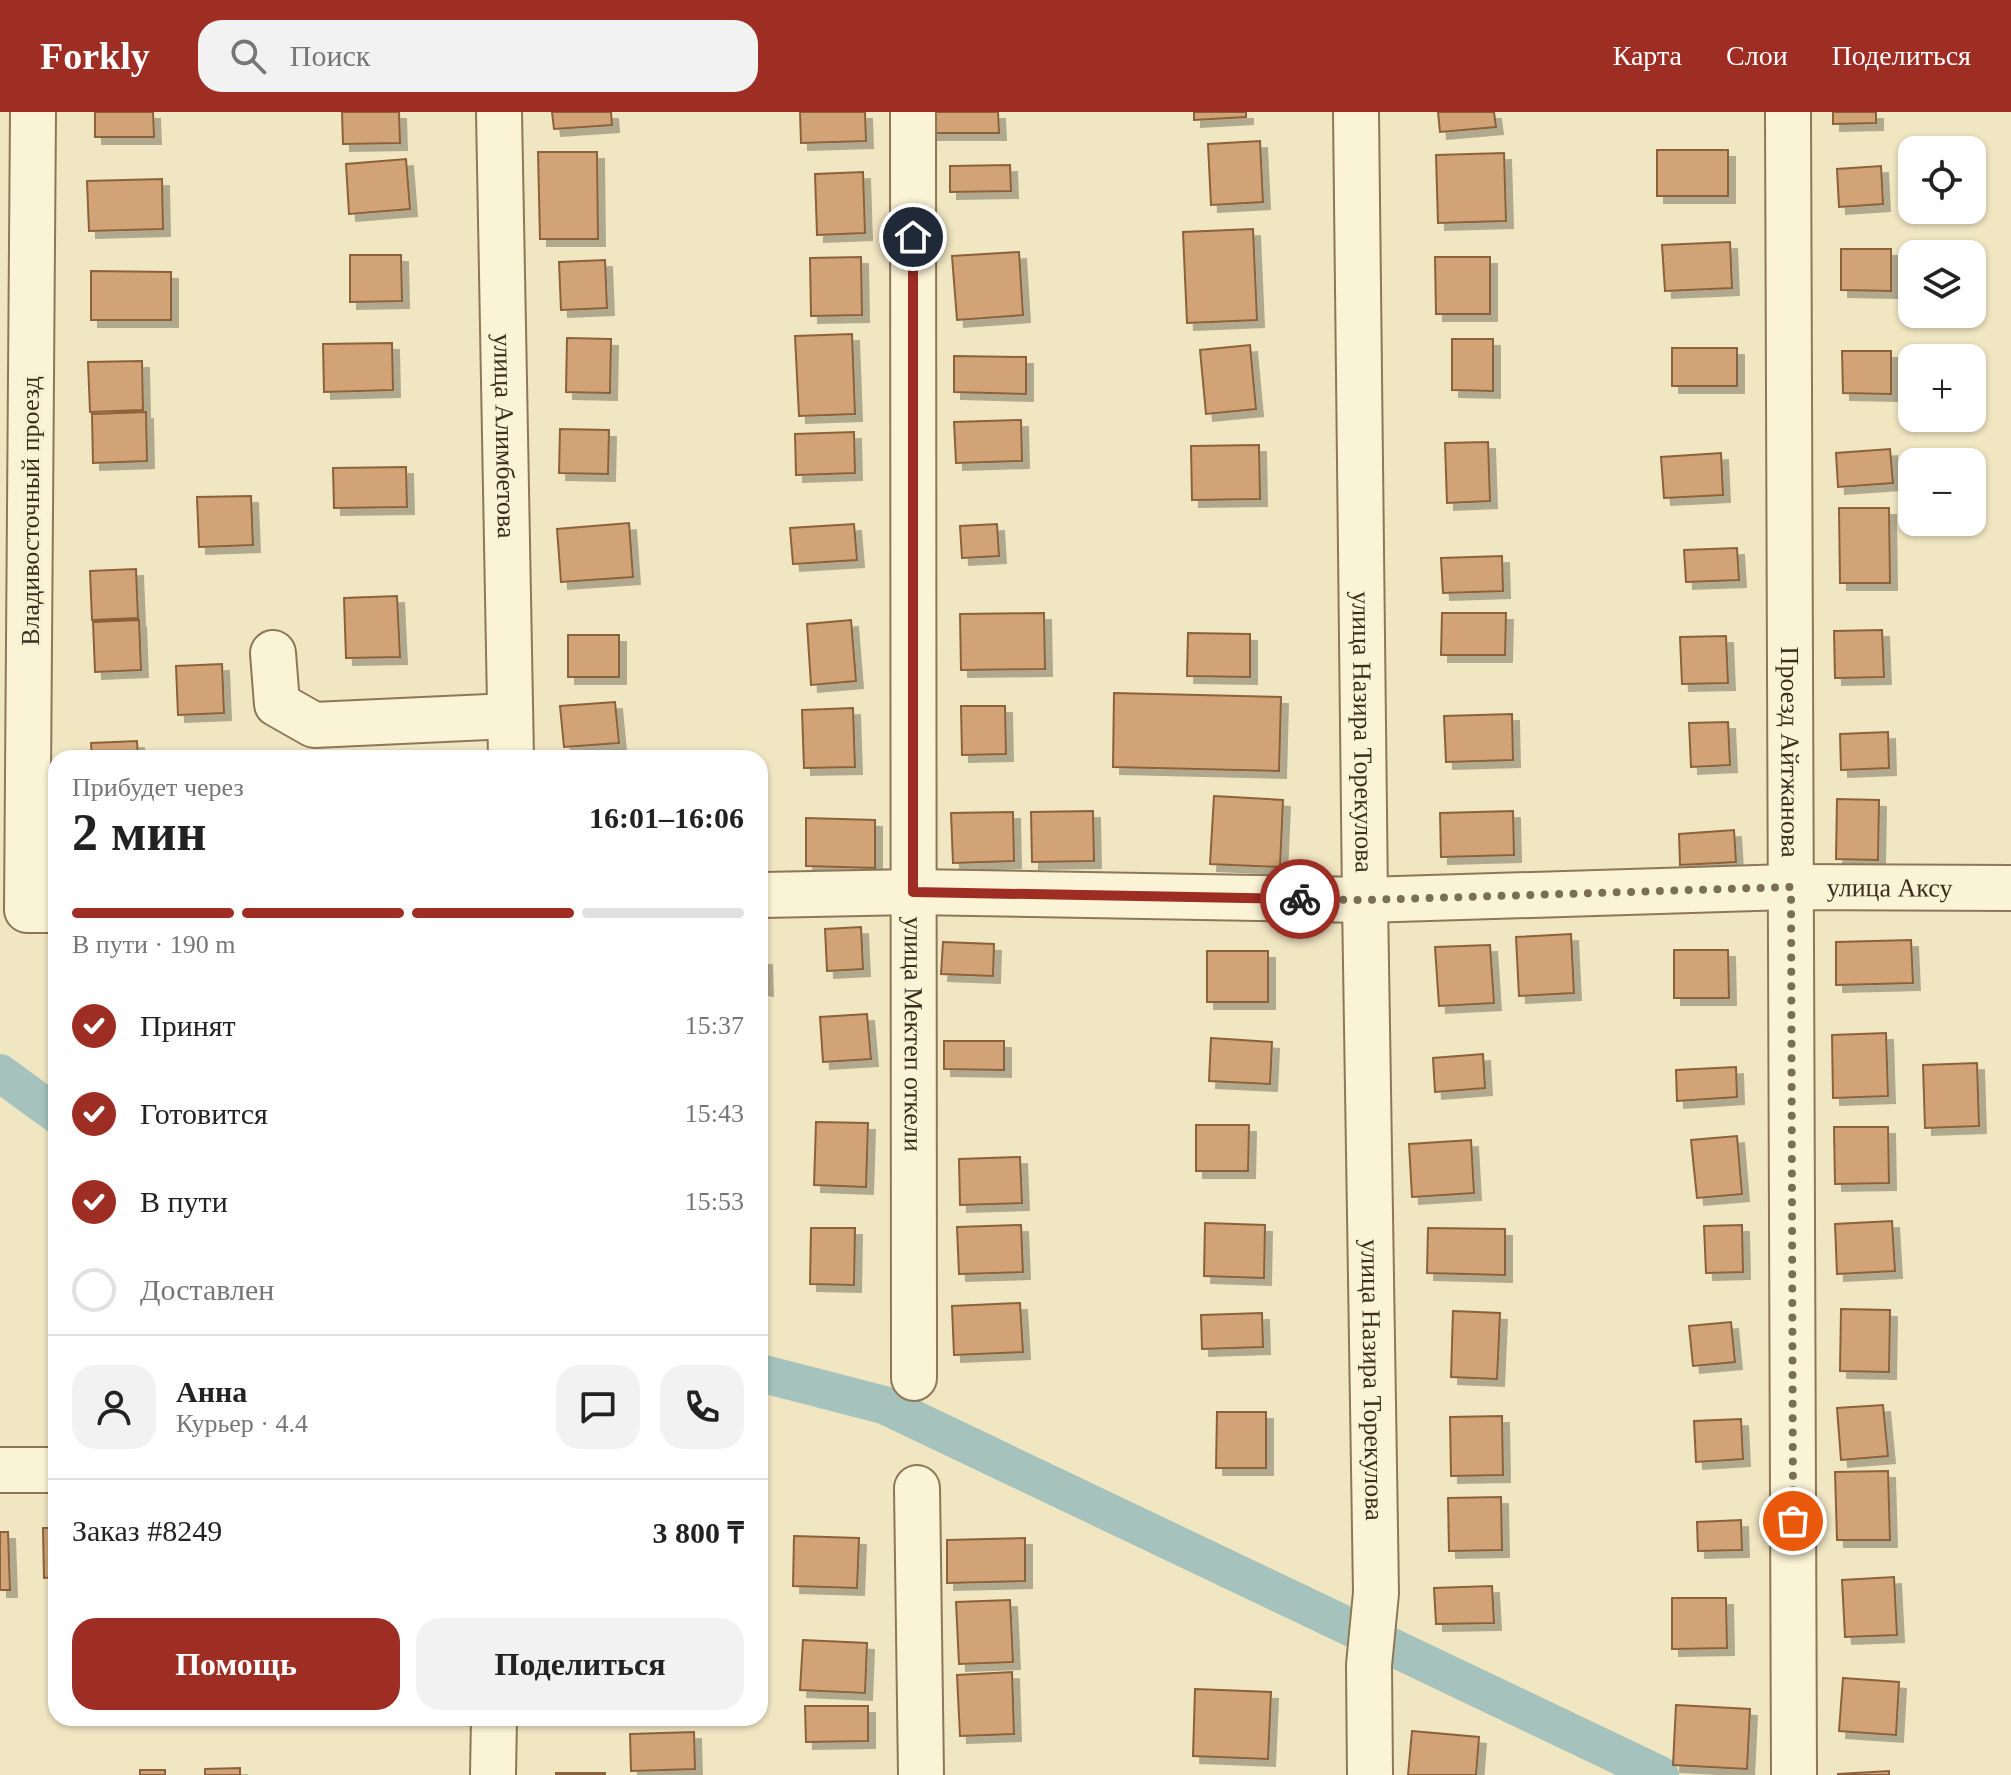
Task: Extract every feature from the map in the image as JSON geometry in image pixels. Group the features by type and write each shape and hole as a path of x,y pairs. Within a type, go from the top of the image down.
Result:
{"street":[{"name":"Владивосточный проезд","path":"33,112 42,910"},
{"name":"улица Алимбетова","path":"499,112 510,737"},
{"name":"улица Мектеп откели","path":"913,112 914,1378"},
{"name":"улица Назира Торекулова","path":"1356,112 1376,1593 1369,1665 1370,1775"},
{"name":"Проезд Айтжанова","path":"1788,112 1794,1775"},
{"path":"273,653 277,704 314,725 510,737"},
{"name":"улица Аксу","path":"768,895 913,892 1365,900 1791,887 2011,888"},
{"path":"0,1470 48,1470"},
{"path":"917,1488 921,1775"},
{"path":"493,1775 494,1726"}],"building":[{"path":"95,112 153,112 154,137 95,137"},
{"path":"342,112 399,112 400,143 343,144"},
{"path":"552,112 611,112 612,125 554,129"},
{"path":"800,112 865,112 866,141 801,143"},
{"path":"930,112 998,112 999,133 930,133"},
{"path":"1194,112 1246,112 1246,117 1194,120"},
{"path":"1438,112 1494,112 1496,127 1440,132"},
{"path":"1833,112 1876,112 1876,123 1833,124"},
{"path":"1260,141 1263,202 1211,205 1208,144"},
{"path":"1657,150 1728,150 1728,196 1657,196"},
{"path":"538,152 597,152 598,239 540,239"},
{"path":"1504,153 1506,221 1438,223 1436,155"},
{"path":"406,159 410,209 349,214 346,164"},
{"path":"1010,165 1011,191 950,192 950,166"},
{"path":"1881,166 1883,204 1839,207 1837,169"},
{"path":"863,172 865,233 817,235 815,174"},
{"path":"162,179 163,229 89,231 87,181"},
{"path":"1253,229 1257,320 1187,323 1183,232"},
{"path":"1730,242 1732,288 1665,291 1662,245"},
{"path":"1841,249 1891,249 1891,291 1841,290"},
{"path":"1019,252 1023,315 957,320 952,256"},
{"path":"350,255 401,255 402,301 350,302"},
{"path":"861,257 862,315 811,316 810,258"},
{"path":"1435,257 1490,257 1490,314 1436,314"},
{"path":"605,260 607,308 561,310 559,262"},
{"path":"91,271 171,272 171,320 91,320"},
{"path":"852,334 855,414 799,416 795,336"},
{"path":"567,338 611,339 610,393 566,392"},
{"path":"1452,339 1493,339 1493,391 1452,390"},
{"path":"392,343 393,390 324,392 323,344"},
{"path":"1250,345 1256,409 1206,414 1200,350"},
{"path":"1672,348 1737,348 1737,386 1672,386"},
{"path":"1842,351 1891,351 1891,394 1843,393"},
{"path":"954,356 1026,357 1026,394 954,392"},
{"path":"142,361 143,410 90,412 88,362"},
{"path":"146,412 147,461 93,463 92,414"},
{"path":"1021,420 1022,461 956,463 954,422"},
{"path":"560,429 609,430 608,474 559,473"},
{"path":"854,432 855,473 796,475 795,434"},
{"path":"1488,442 1490,501 1447,503 1445,443"},
{"path":"1259,445 1260,499 1192,500 1191,446"},
{"path":"1890,449 1893,483 1838,487 1836,453"},
{"path":"1721,453 1723,495 1664,498 1661,457"},
{"path":"406,467 407,507 334,508 333,468"},
{"path":"251,496 253,545 199,547 197,497"},
{"path":"1839,508 1889,508 1890,583 1840,583"},
{"path":"629,523 633,577 561,582 557,529"},
{"path":"854,524 857,560 793,564 790,528"},
{"path":"997,524 999,556 962,558 960,526"},
{"path":"1737,548 1739,580 1686,582 1684,550"},
{"path":"1502,556 1503,591 1443,593 1441,558"},
{"path":"136,569 138,618 92,620 90,571"},
{"path":"397,596 400,657 346,658 344,598"},
{"path":"1044,613 1045,669 961,670 960,614"},
{"path":"1442,613 1506,613 1505,655 1441,655"},
{"path":"139,620 141,670 95,672 93,622"},
{"path":"851,620 856,681 811,685 807,624"},
{"path":"1882,630 1884,677 1835,678 1834,631"},
{"path":"1188,633 1250,634 1250,677 1187,676"},
{"path":"568,635 619,635 619,677 568,677"},
{"path":"1726,636 1728,683 1682,684 1680,637"},
{"path":"222,664 224,713 178,715 176,666"},
{"path":"1114,693 1281,697 1279,771 1113,767"},
{"path":"615,702 619,743 564,747 560,706"},
{"path":"961,706 1005,706 1006,754 962,755"},
{"path":"853,708 855,767 804,768 802,710"},
{"path":"1512,714 1513,760 1446,762 1444,716"},
{"path":"1728,722 1730,765 1691,767 1689,723"},
{"path":"1888,732 1889,768 1841,770 1840,734"},
{"path":"137,741 138,750 91,750 91,743"},
{"path":"1214,796 1283,800 1280,867 1210,864"},
{"path":"1837,799 1879,800 1878,860 1836,859"},
{"path":"1093,811 1094,861 1032,862 1031,812"},
{"path":"1513,811 1514,855 1441,857 1440,813"},
{"path":"1013,812 1014,861 953,863 951,813"},
{"path":"806,818 875,820 875,868 806,866"},
{"path":"1734,830 1736,862 1680,865 1679,834"},
{"path":"861,927 863,969 827,971 825,929"},
{"path":"1571,934 1574,993 1519,996 1516,937"},
{"path":"1911,940 1913,983 1836,985 1836,942"},
{"path":"943,942 994,944 993,976 941,974"},
{"path":"1490,945 1494,1003 1439,1006 1435,947"},
{"path":"1674,950 1728,950 1729,998 1674,998"},
{"path":"1207,951 1268,951 1268,1002 1207,1002"},
{"path":"867,1014 871,1059 823,1062 820,1017"},
{"path":"1886,1033 1888,1096 1833,1098 1832,1035"},
{"path":"1211,1038 1272,1042 1270,1084 1209,1081"},
{"path":"944,1041 1004,1041 1004,1070 944,1069"},
{"path":"1483,1054 1485,1088 1435,1092 1433,1058"},
{"path":"1977,1063 1979,1126 1925,1128 1923,1065"},
{"path":"1736,1067 1737,1097 1677,1101 1676,1070"},
{"path":"816,1122 868,1123 866,1187 814,1185"},
{"path":"1196,1125 1249,1125 1248,1171 1196,1171"},
{"path":"1834,1127 1888,1127 1889,1183 1835,1184"},
{"path":"1737,1136 1742,1194 1697,1198 1691,1140"},
{"path":"1471,1140 1474,1193 1412,1197 1409,1144"},
{"path":"1020,1157 1022,1203 960,1205 959,1159"},
{"path":"1892,1221 1895,1271 1837,1274 1835,1224"},
{"path":"1205,1223 1265,1225 1264,1278 1204,1276"},
{"path":"1021,1225 1023,1272 959,1274 957,1227"},
{"path":"1742,1225 1743,1272 1706,1273 1704,1226"},
{"path":"811,1228 855,1228 854,1285 810,1284"},
{"path":"1428,1228 1505,1229 1505,1275 1427,1273"},
{"path":"1020,1303 1023,1352 954,1355 952,1306"},
{"path":"1841,1309 1890,1310 1889,1372 1840,1371"},
{"path":"1453,1311 1500,1313 1497,1379 1451,1377"},
{"path":"1262,1313 1263,1347 1202,1349 1201,1315"},
{"path":"1731,1322 1735,1362 1693,1366 1689,1326"},
{"path":"1883,1405 1888,1456 1841,1460 1837,1408"},
{"path":"1217,1412 1266,1412 1266,1468 1216,1468"},
{"path":"1502,1416 1503,1475 1451,1476 1450,1417"},
{"path":"1741,1419 1743,1459 1696,1462 1694,1421"},
{"path":"1888,1471 1890,1540 1837,1540 1835,1472"},
{"path":"1501,1497 1502,1550 1449,1551 1448,1498"},
{"path":"1741,1520 1742,1550 1698,1551 1697,1522"},
{"path":"43,1528 48,1528 48,1578 44,1578"},
{"path":"0,1532 8,1532 10,1590 0,1590"},
{"path":"794,1536 859,1538 857,1588 793,1586"},
{"path":"1025,1538 1025,1581 947,1583 947,1540"},
{"path":"1894,1577 1897,1635 1845,1637 1842,1580"},
{"path":"1492,1586 1494,1623 1436,1624 1434,1588"},
{"path":"1672,1598 1726,1598 1727,1648 1672,1649"},
{"path":"1010,1600 1013,1662 959,1664 956,1602"},
{"path":"803,1640 867,1643 865,1693 800,1690"},
{"path":"1012,1672 1014,1734 960,1736 957,1675"},
{"path":"1843,1678 1899,1682 1896,1735 1839,1731"},
{"path":"1195,1689 1271,1692 1268,1759 1193,1756"},
{"path":"1676,1705 1750,1709 1747,1769 1673,1765"},
{"path":"805,1706 868,1706 868,1741 806,1742"},
{"path":"1412,1731 1479,1737 1476,1775 1408,1775"},
{"path":"694,1732 695,1769 631,1771 630,1734"},
{"path":"240,1768 240,1775 205,1775 205,1769"},
{"path":"140,1770 165,1770 165,1775 140,1775"},
{"path":"1889,1771 1889,1775 1838,1775 1838,1774"},
{"path":"605,1773 605,1775 556,1775"}],"waterway":[{"path":"0,1073 48,1108"},
{"path":"768,1375 884,1405 1660,1775"}],"way so far":[{"path":"1300,899 1365,900 1791,887 1793,1521"}],"route":[{"path":"913,237 913,892 1300,899"}]}
